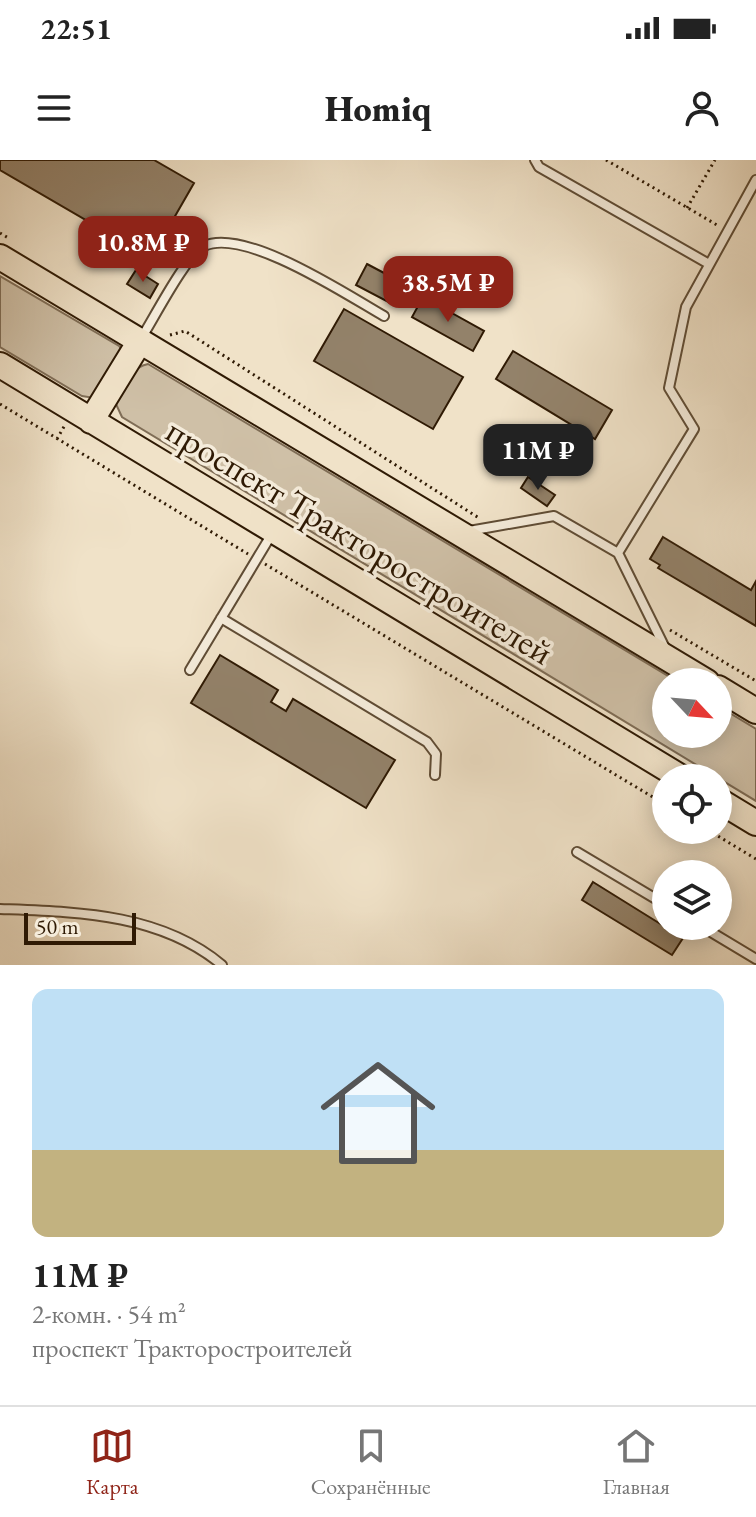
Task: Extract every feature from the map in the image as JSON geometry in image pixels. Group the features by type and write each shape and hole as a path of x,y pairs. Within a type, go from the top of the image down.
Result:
{"main road":[{"name":"проспект Тракторостроителей","path":"7,249 145,332 459,532 684,668"},
{"path":"79,421 145,332"},
{"name":"проспект Тракторостроителей","path":"0,365 79,421 274,531 659,764"},
{"path":"732,696 756,711"},
{"path":"732,808 756,823"}],"lane":[{"path":"535,160 539,167 709,264"},
{"path":"618,553 694,429 669,388 686,307 727,231 752,195 756,180"},
{"path":"145,332 191,258 204,246 219,244 258,249 286,261 384,316"},
{"path":"459,532 554,516 618,553 671,660"},
{"path":"190,670 274,531"},
{"path":"221,618 427,742 436,754 435,775"},
{"path":"577,852 652,897"},
{"path":"0,909 78,912 121,919 156,928 187,941 222,965"},
{"path":"724,940 756,959"}],"path":[{"path":"606,160 727,231"},
{"path":"687,208 715,160"},
{"path":"0,233 7,249"},
{"path":"145,332 172,336 185,331 493,527"},
{"path":"0,404 243,551"},
{"path":"57,439 79,421"},
{"path":"261,561 652,797"},
{"path":"650,619 756,681"},
{"path":"731,844 756,859"}],"shaded area":[{"path":"0,276 119,346 122,350 94,398 82,396 0,347"},
{"path":"148,364 655,668 652,668 652,738 122,417 115,402 131,374"},
{"path":"732,714 756,729 756,801 732,786 732,764 695,764 668,748 732,748"}],"building":[{"path":"0,160 154,160 194,183 151,258 0,170"},
{"path":"367,264 405,284 394,305 356,285"},
{"path":"136,270 158,284 150,298 127,284"},
{"path":"423,297 484,331 473,351 412,317"},
{"path":"344,309 463,377 433,429 314,361"},
{"path":"513,351 612,410 595,439 496,379"},
{"path":"528,477 555,495 547,506 521,488"},
{"path":"663,537 751,590 756,581 756,626 658,568 660,565 650,559"},
{"path":"220,655 278,690 271,702 286,711 293,699 395,760 366,808 191,703"},
{"path":"593,882 652,919 652,940 682,940 672,955 582,900"}]}
